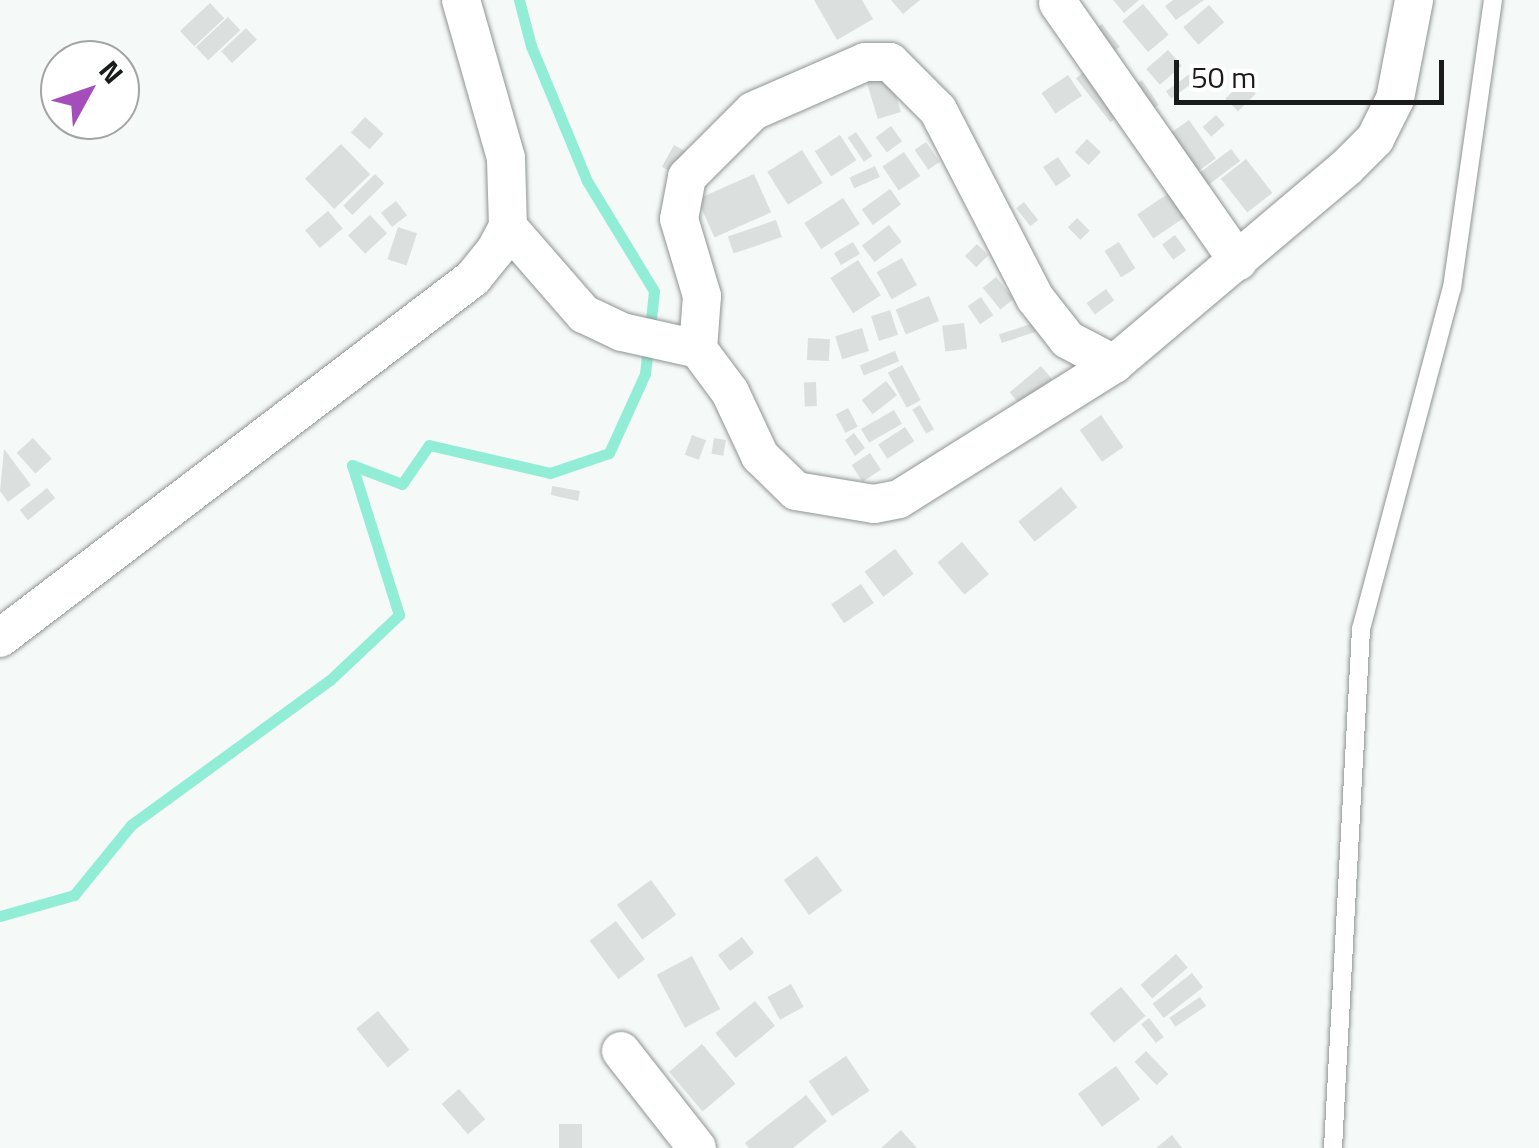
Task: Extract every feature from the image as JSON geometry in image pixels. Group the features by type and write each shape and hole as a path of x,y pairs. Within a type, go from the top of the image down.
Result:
{"street":[{"path":"0,638 473,278 508,227 506,158 461,0"},
{"path":"508,227 584,314 622,332 688,346 730,392 772,472 796,491 874,504 924,486 1114,364 1375,139 1395,100 1414,0"},
{"path":"1058,3 1238,261"},
{"path":"688,346 702,296 679,219 687,177 753,112 865,62 890,62 938,110 1035,298 1068,340 1114,364"},
{"path":"621,1051 697,1148"}],"lane":[{"path":"1333,1148 1361,629 1452,288 1493,0"}],"building":[{"path":"814,0 862,0 873,19 837,40"},
{"path":"891,0 920,0 903,14"},
{"path":"1113,0 1139,0 1124,13"},
{"path":"1173,0 1204,0 1176,20 1165,6"},
{"path":"210,3 224,18 194,46 180,31"},
{"path":"1143,4 1169,35 1148,52 1122,21"},
{"path":"1209,5 1224,22 1198,45 1183,27"},
{"path":"228,17 240,30 208,60 196,47"},
{"path":"1102,24 1120,47 1105,59 1087,36"},
{"path":"246,28 257,40 232,63 221,51"},
{"path":"1168,50 1182,66 1160,85 1146,69"},
{"path":"1098,61 1132,105 1110,122 1076,78"},
{"path":"888,70 901,112 878,119 865,77"},
{"path":"1191,73 1196,80 1171,99 1166,91"},
{"path":"1068,75 1082,96 1055,114 1041,93"},
{"path":"1142,80 1159,105 1148,112 1131,87"},
{"path":"1243,81 1256,94 1238,111 1225,99"},
{"path":"1216,115 1225,125 1211,137 1203,127"},
{"path":"365,117 384,134 370,149 351,133"},
{"path":"1189,120 1216,159 1186,179 1160,141"},
{"path":"891,126 902,141 887,153 876,137"},
{"path":"856,132 872,156 864,162 848,138"},
{"path":"840,135 856,160 831,176 815,151"},
{"path":"1087,139 1101,152 1089,165 1075,152"},
{"path":"926,142 940,162 928,170 915,150"},
{"path":"341,144 370,174 334,209 305,179"},
{"path":"674,145 685,151 673,173 662,167"},
{"path":"1231,149 1240,161 1207,186 1198,174"},
{"path":"802,150 823,183 788,205 767,172"},
{"path":"904,152 920,176 899,191 882,167"},
{"path":"1058,157 1071,176 1056,186 1043,167"},
{"path":"1246,159 1272,193 1247,213 1221,179"},
{"path":"875,166 880,177 854,188 849,177"},
{"path":"375,174 384,183 352,215 343,206"},
{"path":"754,174 771,212 714,238 697,199"},
{"path":"890,189 901,204 873,225 862,210"},
{"path":"1172,191 1188,215 1153,239 1137,214"},
{"path":"843,198 860,224 821,249 804,223"},
{"path":"396,201 407,215 392,227 381,213"},
{"path":"1024,202 1038,220 1030,226 1016,208"},
{"path":"328,211 343,229 320,248 305,230"},
{"path":"370,215 387,233 365,254 348,235"},
{"path":"1077,218 1090,231 1081,240 1068,227"},
{"path":"776,220 782,237 734,254 728,237"},
{"path":"889,225 902,242 874,262 862,245"},
{"path":"398,227 417,233 407,266 387,259"},
{"path":"1175,235 1186,250 1173,260 1162,244"},
{"path":"853,242 860,254 841,265 834,253"},
{"path":"1119,242 1135,268 1121,277 1105,251"},
{"path":"977,244 988,255 976,267 965,256"},
{"path":"902,258 917,285 892,299 877,272"},
{"path":"858,260 881,295 853,313 830,278"},
{"path":"996,277 1014,299 1000,309 983,288"},
{"path":"1106,289 1114,300 1095,314 1087,303"},
{"path":"929,296 939,321 906,335 896,309"},
{"path":"981,297 993,315 980,324 968,306"},
{"path":"890,310 898,335 879,341 871,316"},
{"path":"1037,322 1040,331 1002,343 999,334"},
{"path":"964,323 967,349 945,351 942,326"},
{"path":"862,328 869,351 842,359 835,336"},
{"path":"808,338 830,339 829,361 807,360"},
{"path":"895,351 899,361 864,375 860,365"},
{"path":"902,365 921,400 907,408 888,373"},
{"path":"1041,366 1052,379 1021,405 1010,392"},
{"path":"886,381 897,395 873,414 862,400"},
{"path":"804,382 816,382 817,406 805,406"},
{"path":"920,405 934,429 926,434 912,410"},
{"path":"848,408 858,427 845,433 836,415"},
{"path":"894,410 902,424 869,443 861,429"},
{"path":"1101,415 1123,447 1102,462 1080,430"},
{"path":"905,427 914,441 887,459 878,444"},
{"path":"854,433 865,448 855,456 845,440"},
{"path":"692,435 706,440 699,460 685,455"},
{"path":"33,438 52,459 35,474 17,453"},
{"path":"714,438 726,440 723,456 711,454"},
{"path":"4,449 31,485 8,502 0,491"},
{"path":"870,453 881,470 862,482 852,465"},
{"path":"552,486 580,491 578,501 551,495"},
{"path":"1061,487 1077,507 1035,542 1018,522"},
{"path":"47,488 55,498 28,520 20,510"},
{"path":"962,542 989,574 964,595 937,563"},
{"path":"895,549 914,574 883,597 865,572"},
{"path":"861,584 874,603 844,623 831,604"},
{"path":"817,856 842,891 809,915 784,880"},
{"path":"651,880 676,915 642,939 617,905"},
{"path":"616,921 645,959 619,979 590,941"},
{"path":"742,937 754,953 730,971 718,955"},
{"path":"1176,954 1188,968 1152,998 1141,985"},
{"path":"692,956 720,1009 685,1028 657,975"},
{"path":"1192,973 1203,987 1164,1018 1153,1004"},
{"path":"791,984 804,1007 780,1020 767,997"},
{"path":"1121,987 1145,1016 1114,1042 1090,1013"},
{"path":"1200,997 1206,1006 1175,1027 1169,1018"},
{"path":"755,1001 775,1026 736,1058 715,1033"},
{"path":"378,1011 409,1050 388,1067 356,1029"},
{"path":"1149,1018 1164,1037 1156,1043 1141,1024"},
{"path":"702,1044 735,1084 702,1111 669,1072"},
{"path":"1146,1051 1168,1074 1157,1085 1134,1062"},
{"path":"846,1056 869,1091 832,1116 809,1081"},
{"path":"1116,1066 1140,1099 1102,1127 1078,1094"},
{"path":"459,1089 485,1119 468,1134 442,1104"},
{"path":"806,1095 827,1121 793,1148 749,1148 745,1143"},
{"path":"559,1124 582,1124 582,1148 559,1148"},
{"path":"901,1130 917,1148 881,1148"},
{"path":"1172,1135 1182,1148 1156,1148"}],"waterway":[{"path":"0,916 74,895 131,825 330,680 399,615 352,465 402,484 429,445 550,473 609,453 645,374 654,291 587,181 531,46 519,0"}]}
